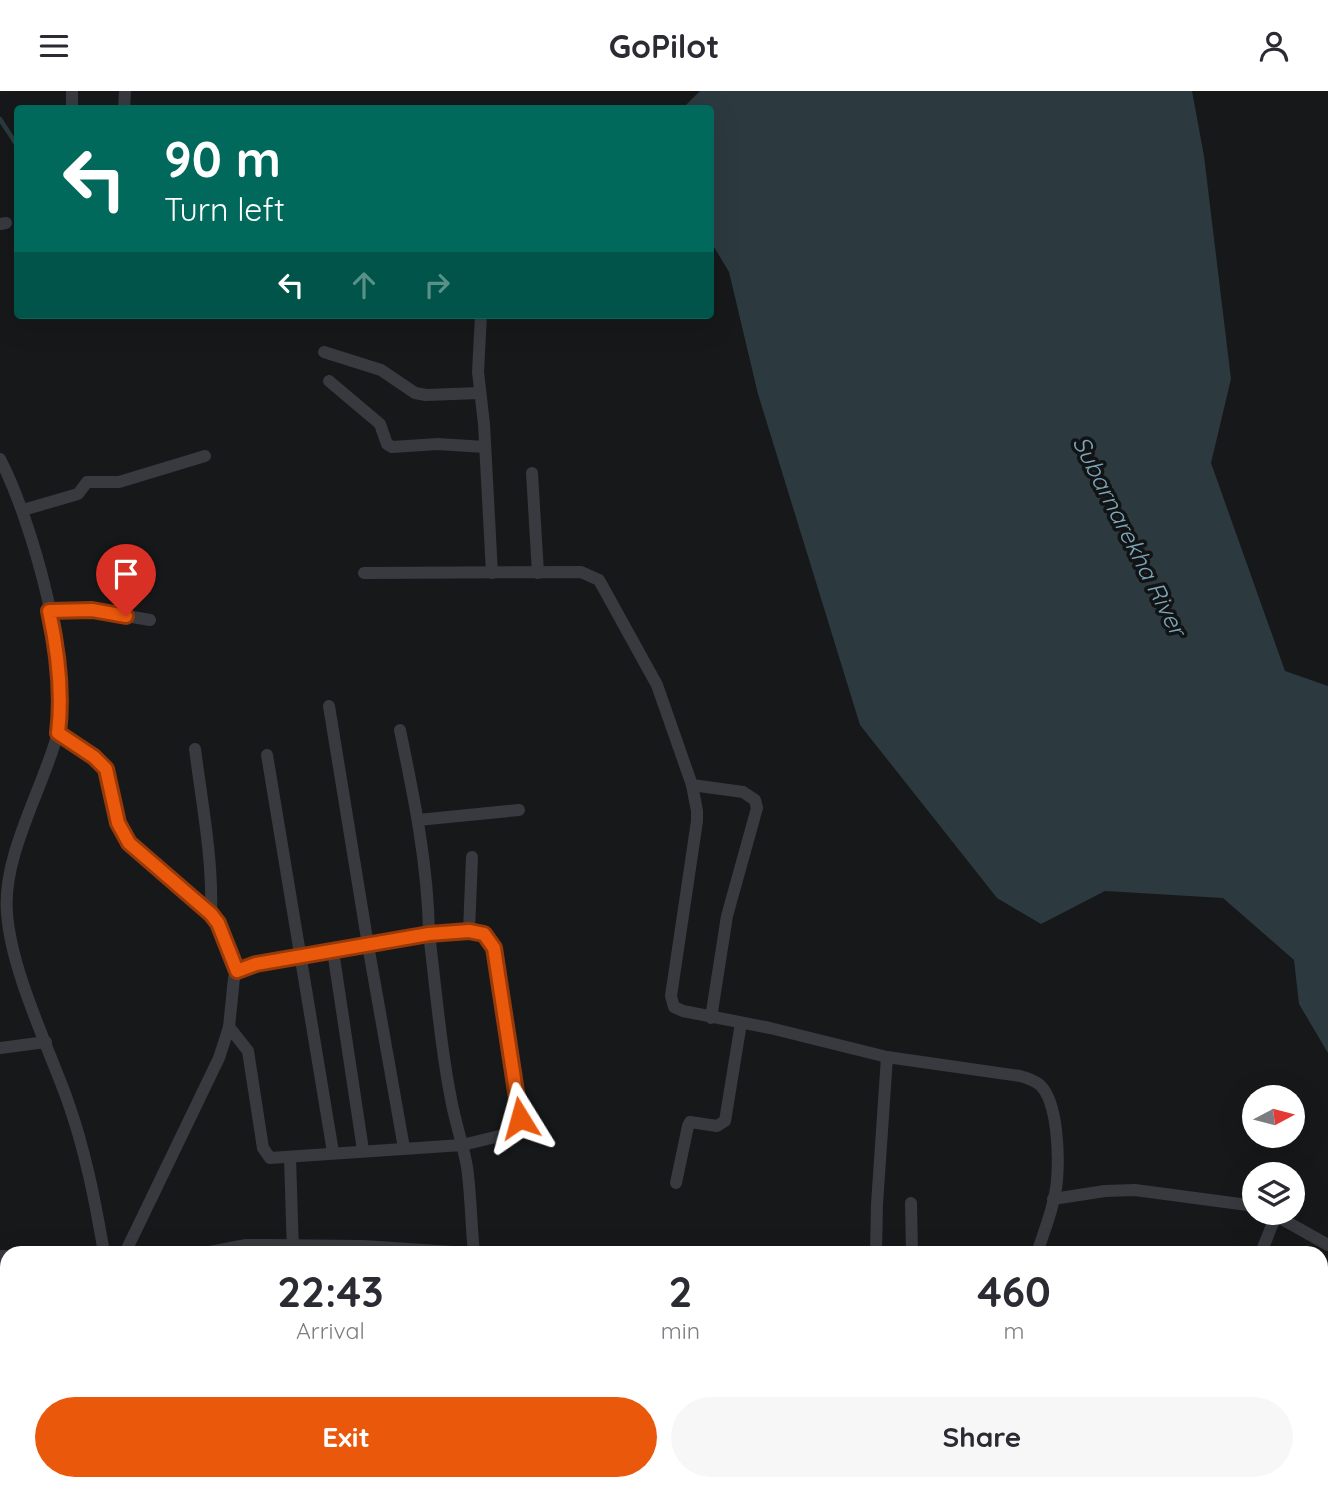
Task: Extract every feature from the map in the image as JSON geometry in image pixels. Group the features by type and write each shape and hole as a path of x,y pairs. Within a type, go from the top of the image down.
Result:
{"street":[{"path":"481,319 478,372 492,573"},
{"path":"324,352 381,370 415,393 480,393"},
{"path":"329,381 380,424 387,444 392,447 438,444 485,447"},
{"path":"23,510 78,493 87,482 120,482 205,456"},
{"path":"0,459 23,510 49,611 60,677 61,706 58,733 10,869 6,914 16,958 87,1160 103,1246"},
{"path":"531,473 538,573"},
{"path":"364,573 581,572 599,580 657,685 692,785 698,811 671,1003 678,1010 887,1057 1034,1080 1043,1087 1054,1119 1058,1145 1054,1199 1039,1246"},
{"path":"49,611 92,610 150,620"},
{"path":"329,706 404,1148"},
{"path":"400,730 418,820 428,901 429,934 451,1098 467,1168 473,1246"},
{"path":"58,733 94,757 106,769 118,823 129,843 211,914 218,923 237,971 229,1027 219,1058 128,1246"},
{"path":"195,749 210,859 211,914"},
{"path":"267,755 333,1152"},
{"path":"692,785 743,792 755,800 757,808 727,916 710,1018"},
{"path":"418,820 519,810"},
{"path":"469,931 472,857"},
{"path":"229,1027 248,1051 264,1152 275,1159 333,1152 462,1145 512,1133 518,1128 520,1118 494,948 484,934 469,931 429,934 256,964 237,971"},
{"path":"333,951 363,1150"},
{"path":"676,1183 690,1122 717,1126 725,1121 741,1023"},
{"path":"0,1048 46,1042"},
{"path":"876,1246 887,1057"},
{"path":"290,1157 293,1246"},
{"path":"1054,1199 1105,1191 1135,1190 1242,1204"},
{"path":"911,1203 912,1246"},
{"path":"1263,1246 1270,1225"},
{"path":"1293,1225 1328,1245"}],"water":[{"name":"Subarnarekha River","path":"700,91 1192,91 1204,156 1231,379 1211,463 1285,671 1328,686 1328,1053 1299,1004 1294,960 1223,898 1105,891 1041,924 997,898 860,725 758,394 729,272 714,247 714,105 686,105"}],"waterway":[{"path":"0,119 14,141"}],"route":[{"path":"126,616 92,610 49,611 60,677 58,733 94,757 106,769 121,834 211,914 224,936 237,971 256,964 429,934 469,931 484,934 494,948 520,1118"}]}
